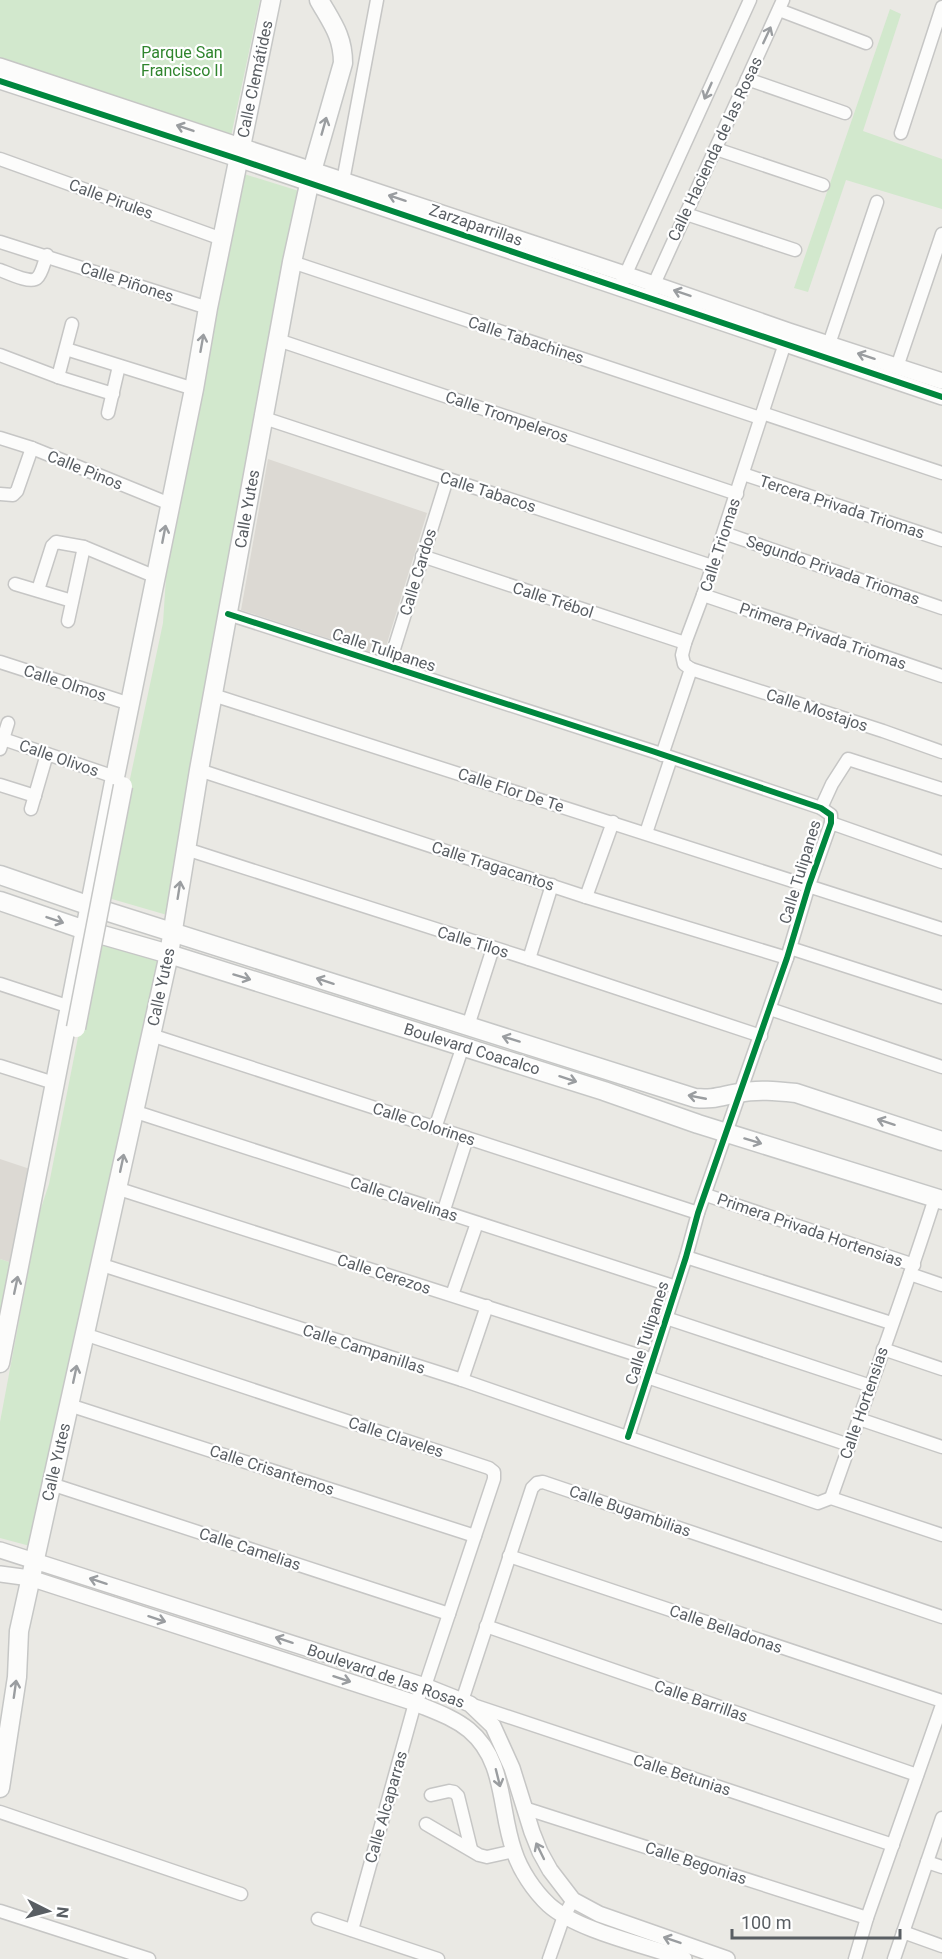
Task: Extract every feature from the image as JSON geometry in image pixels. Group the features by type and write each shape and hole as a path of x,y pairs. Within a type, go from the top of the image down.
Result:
{"main road":[{"name":"Calle Clemátides","path":"240,153 271,0"},
{"path":"310,177 343,63 343,48 338,33 319,0"},
{"path":"27,1230 48,1173 76,1028 119,782 130,704 240,153"},
{"name":"Calle Yutes","path":"0,1788 16,1677 18,1631 169,954 213,695 292,262 310,177"},
{"path":"0,1363 90,906 147,663 155,582"},
{"name":"Boulevard Coacalco","path":"0,875 90,906 695,1098 710,1099 739,1093 771,1091 796,1093 942,1141"},
{"name":"Boulevard Coacalco","path":"0,901 86,930 463,1046 726,1133 939,1199"}],"street":[{"path":"344,181 377,0"},
{"name":"Calle Hacienda de las Rosas","path":"622,281 750,0"},
{"path":"781,5 866,44"},
{"name":"Calle Hacienda de las Rosas","path":"650,299 654,284 781,5"},
{"path":"901,133 942,7"},
{"name":"Zarzaparrillas","path":"0,66 310,177 622,281 654,284 942,397"},
{"path":"747,79 845,113"},
{"name":"Zarzaparrillas","path":"0,81 240,153"},
{"path":"716,149 823,185"},
{"name":"Calle Pirules","path":"0,159 222,239"},
{"name":"Zarzaparrillas","path":"310,177 344,181 622,281 650,299 787,338 828,344 942,381"},
{"path":"828,344 877,202"},
{"path":"686,214 795,250"},
{"path":"897,366 942,234"},
{"name":"Calle Piñones","path":"0,242 208,308"},
{"path":"0,270 35,280 39,277 46,255"},
{"name":"Calle Tabachines","path":"292,262 942,473"},
{"path":"58,377 72,324"},
{"name":"Calle Triomas","path":"685,643 704,595 787,338"},
{"name":"Calle Trompeleros","path":"278,340 737,494"},
{"path":"66,349 194,388"},
{"path":"0,355 112,394"},
{"path":"108,413 119,366"},
{"name":"Calle Tabacos","path":"264,418 712,566"},
{"name":"Calle Pinos","path":"0,438 32,448 170,504"},
{"path":"0,494 13,495 17,490 32,448"},
{"name":"Tercera Privada Triomas","path":"743,474 942,540"},
{"name":"Calle Cardos","path":"389,665 447,479"},
{"name":"Segundo Privada Triomas","path":"724,533 942,608"},
{"path":"38,590 52,546 56,542 84,547 155,582"},
{"path":"68,621 84,547"},
{"name":"Calle Trébol","path":"422,556 685,643"},
{"path":"15,584 72,601"},
{"name":"Primera Privada Triomas","path":"704,595 942,676"},
{"name":"Calle Tulipanes","path":"228,614 667,756 821,808 831,815 831,823 808,885 789,953 698,1213 628,1437"},
{"path":"646,833 691,669 684,664 682,655 685,643"},
{"name":"Calle Olmos","path":"0,662 130,704"},
{"name":"Calle Mostajos","path":"691,669 942,752"},
{"name":"Calle Flor De Te","path":"213,695 942,929"},
{"name":"Calle Olivos","path":"8,723 2,744 47,754 119,782"},
{"path":"31,809 47,754"},
{"path":"821,808 832,784 848,759 942,789"},
{"name":"Calle Tragacantos","path":"200,770 586,897 942,998"},
{"path":"0,785 34,796"},
{"path":"586,897 614,822"},
{"path":"831,823 942,862"},
{"name":"Calle Tilos","path":"186,849 760,1036"},
{"path":"529,959 552,885"},
{"path":"468,1026 493,948"},
{"path":"0,984 70,1007"},
{"path":"770,1009 942,1067"},
{"name":"Calle Colorines","path":"151,1035 698,1213"},
{"path":"435,1128 463,1046"},
{"path":"0,1066 54,1083"},
{"name":"Calle Clavelinas","path":"133,1111 676,1287"},
{"path":"443,1213 467,1138"},
{"name":"Calle Cerezos","path":"116,1188 652,1360"},
{"name":"Primera Privada Hortensias","path":"706,1195 912,1269 942,1285"},
{"name":"Calle Hortensias","path":"831,1498 891,1323 939,1199"},
{"path":"453,1295 477,1223"},
{"path":"686,1257 891,1323"},
{"name":"Calle Campanillas","path":"99,1264 462,1380 819,1503 831,1498"},
{"path":"462,1380 487,1306"},
{"path":"666,1318 871,1386"},
{"name":"Calle Claveles","path":"84,1334 489,1468 494,1473 494,1479 425,1686"},
{"path":"883,1349 942,1369"},
{"path":"647,1377 849,1445"},
{"name":"Calle Crisantemos","path":"69,1405 475,1536"},
{"path":"859,1419 942,1447"},
{"name":"Calle Bugambilias","path":"466,1703 486,1626 532,1488 537,1483 543,1482 942,1617"},
{"name":"Calle Camelias","path":"51,1484 449,1614"},
{"path":"831,1498 942,1535"},
{"name":"Boulevard de las Rosas","path":"0,1550 425,1686 466,1703 494,1726 512,1768 540,1852 550,1870 573,1900 599,1914 727,1959"},
{"name":"Calle Belladonas","path":"509,1556 942,1703"},
{"name":"Boulevard de las Rosas","path":"0,1574 30,1578 416,1703 450,1718 469,1730 485,1747 499,1776 514,1851 533,1887 548,1904 564,1916 593,1929 684,1959"},
{"name":"Calle Barrillas","path":"486,1626 917,1775"},
{"name":"Calle Alcaparras","path":"352,1930 416,1703 425,1686"},
{"name":"Calle Betunias","path":"466,1703 893,1845"},
{"path":"855,1959 867,1917 942,1703"},
{"path":"431,1796 449,1791 458,1796 471,1849"},
{"name":"Calle Begonias","path":"524,1808 867,1917"},
{"path":"0,1812 241,1894"},
{"path":"894,1959 942,1818"},
{"path":"426,1824 479,1855 487,1857 514,1851"},
{"path":"927,1862 942,1867"},
{"path":"549,1959 564,1916 573,1900"},
{"path":"0,1911 149,1959"},
{"path":"318,1919 438,1959"},
{"path":"903,1932 942,1946"}],"shaded area":[{"path":"268,459 427,513 383,656 241,610"},
{"path":"0,1159 30,1169 15,1264 0,1259"}],"green space":[{"name":"Parque San Francisco II","path":"0,0 260,0 230,141 0,68"},
{"path":"890,9 901,14 863,131 942,159 942,209 846,180 808,292 794,288"},
{"path":"244,174 299,191 167,915 105,897 163,623 167,562"},
{"path":"97,941 161,960 30,1546 0,1538 0,1422 39,1214 49,1184"},
{"path":"0,1259 15,1264 0,1336"}],"cycle path":[{"path":"0,81 942,397"},
{"path":"228,614 652,751 821,808 831,815 831,823 787,958 698,1213 628,1437"}]}
